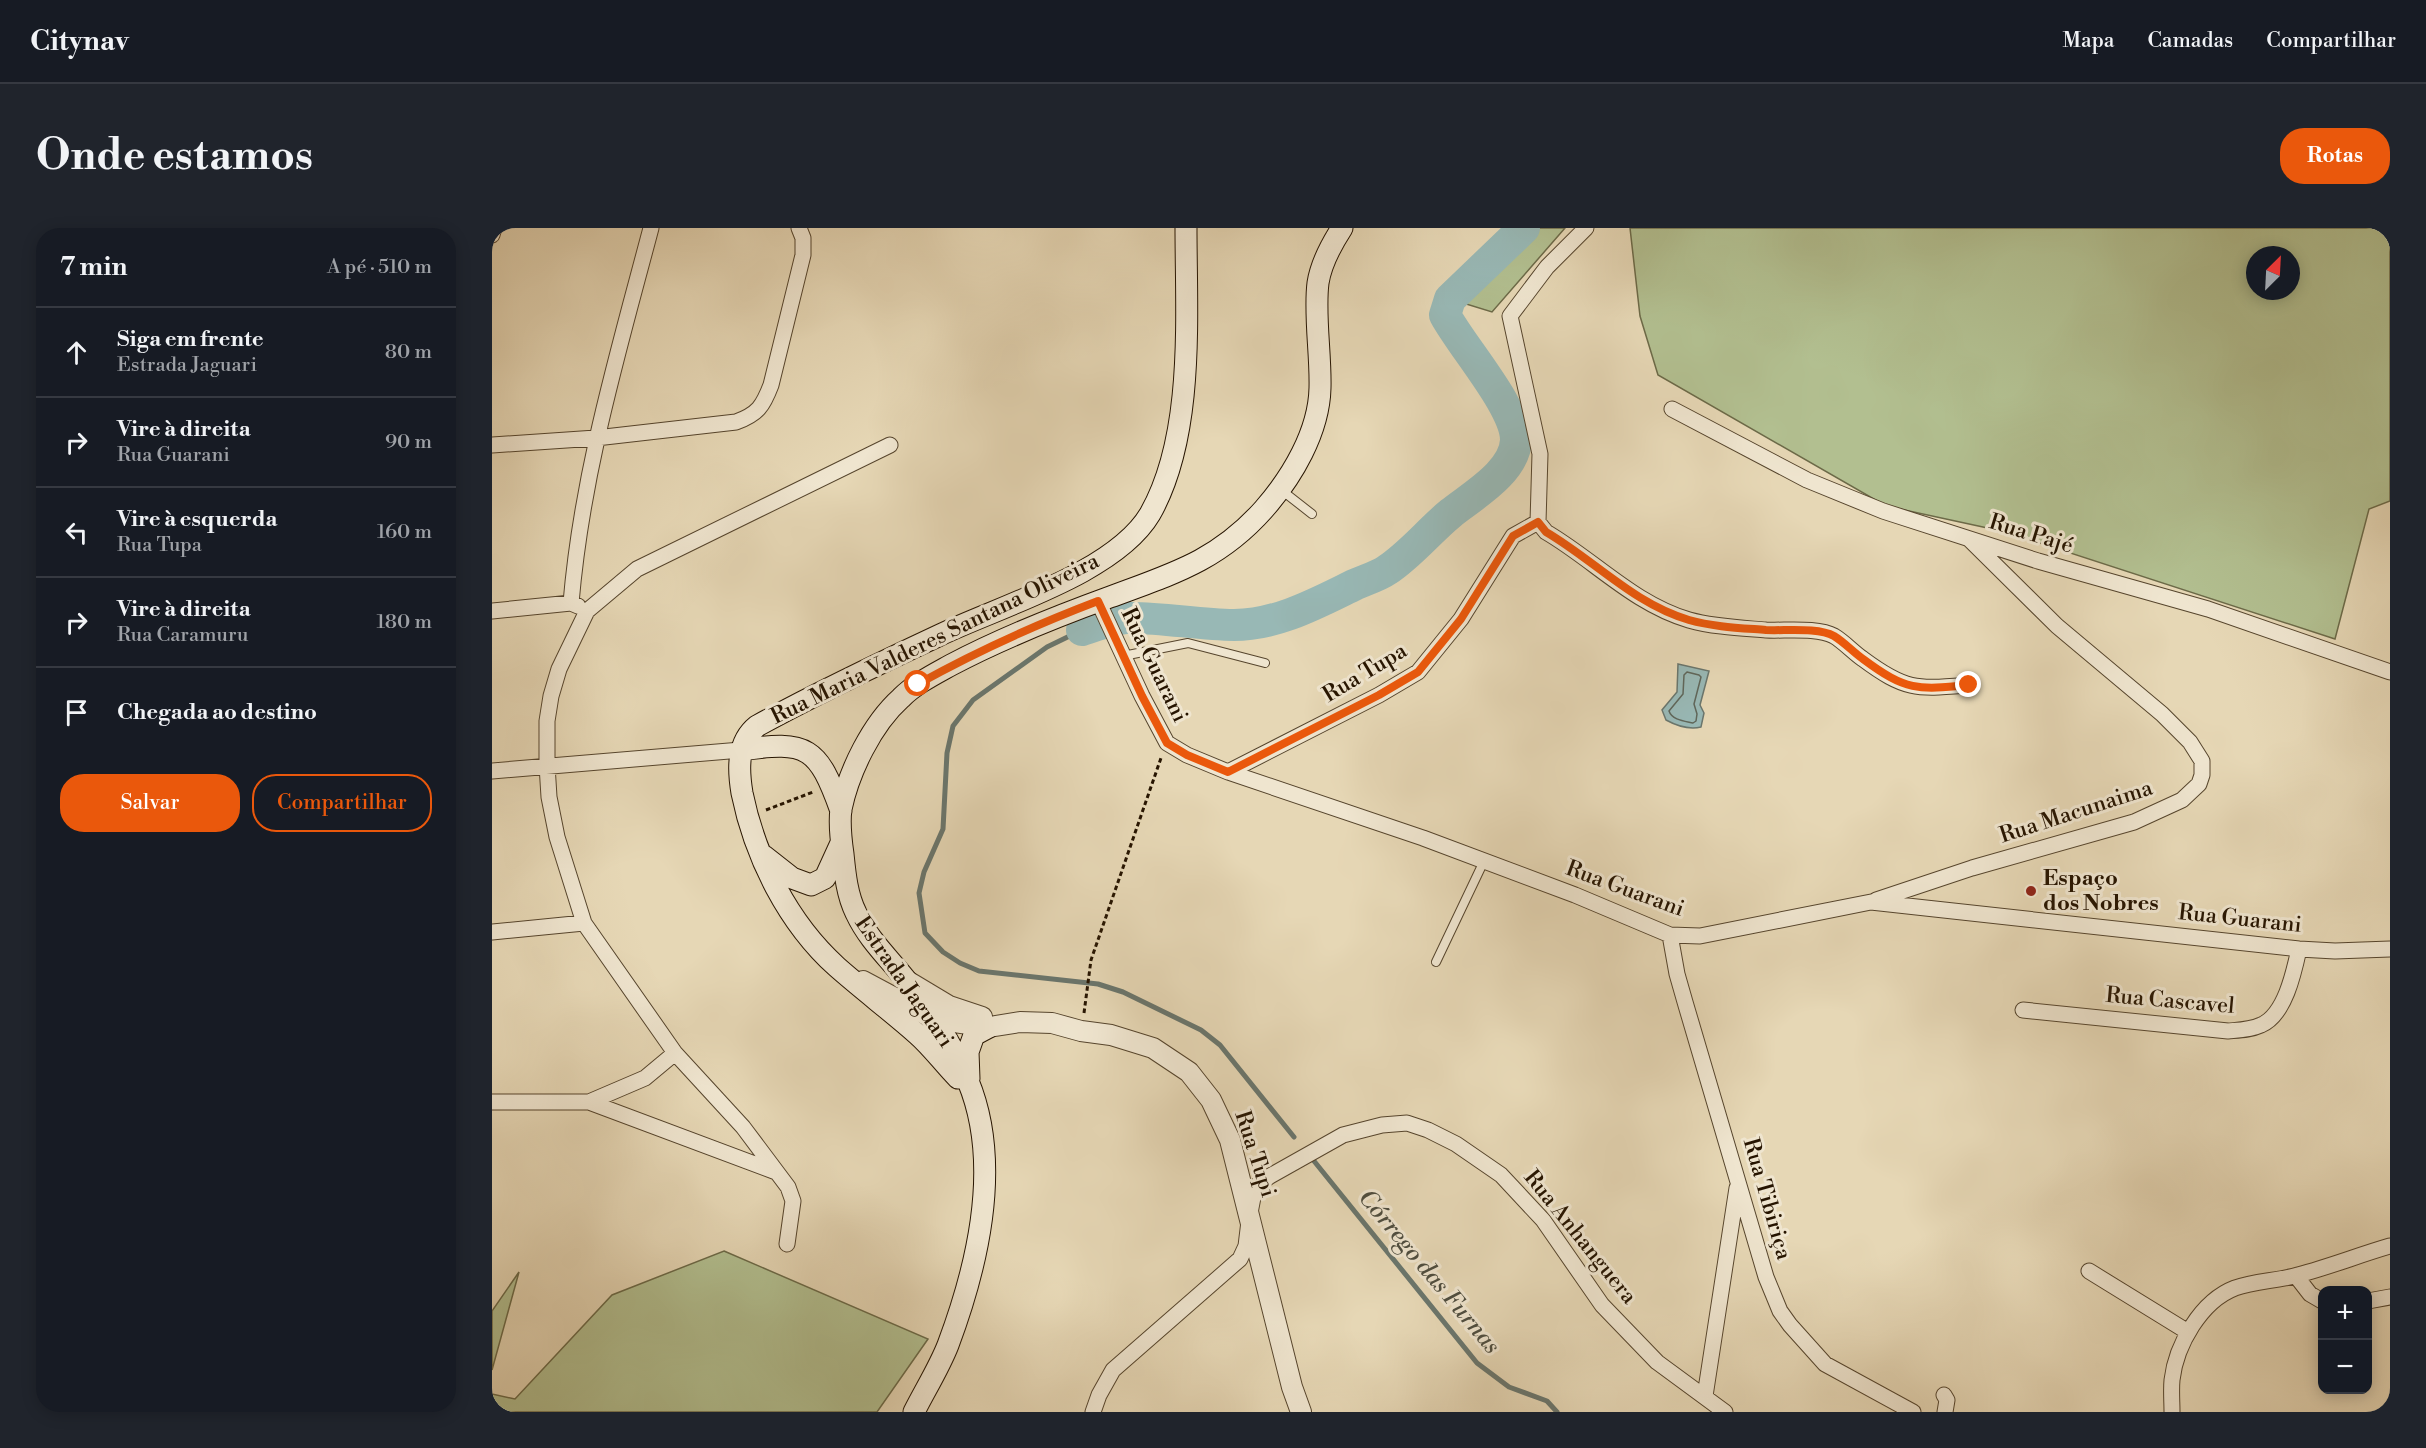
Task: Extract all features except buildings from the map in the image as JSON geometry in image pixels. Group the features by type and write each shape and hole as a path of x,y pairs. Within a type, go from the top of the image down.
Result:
{"main road":[{"name":"Rua Maria Valderes Santana Oliveira","path":"741,750 745,739 757,726 942,634 1052,586 1112,552 1130,537 1149,514 1165,477 1173,448 1185,376 1186,228"},
{"name":"Estrada Jaguari","path":"971,1088 934,1019 907,981 879,949 854,910 847,888 841,843 841,811 861,754 883,717 900,698 918,684 997,642 1039,623 1101,608 1204,560 1226,545 1264,509 1292,469 1311,433 1320,390 1318,285 1326,256 1342,228"},
{"path":"984,615 997,642"},
{"path":"841,811 832,784 816,758 799,748 778,746 741,750 741,784 747,818 780,895 813,940 835,965 919,1036 971,1088"},
{"path":"760,851 792,878 812,885 825,878 841,843"},
{"path":"914,1412 947,1348 969,1277 978,1236 984,1191 983,1153 980,1122 971,1088 968,1052 974,1035 989,1027"}],"street":[{"path":"492,235 494,228"},
{"path":"571,603 575,554 596,438 651,228"},
{"path":"492,445 596,438 736,422 753,416 766,399 774,374 803,255 803,237 799,228"},
{"path":"1586,228 1547,267 1510,316 1540,454 1538,522 1546,532 1621,585 1669,612 1689,620 1715,626 1807,631 1833,635 1889,678 1905,685 1924,689 1969,685"},
{"name":"Rua Pajé","path":"1672,409 1807,480 1848,498 2038,561 2208,609 2390,672"},
{"path":"787,1244 792,1195 743,1127 675,1053 584,922 557,837 549,797 547,721 551,696 563,659 586,611 638,569 890,445"},
{"name":"Rua Tupa","path":"1228,772 1379,695 1418,672 1461,619 1513,536 1538,522"},
{"name":"Rua Macunaima","path":"1871,902 1972,868 2134,822 2182,800 2199,784 2202,775 2202,761 2190,742 2162,714 2057,626 1968,538"},
{"path":"492,611 571,603 586,611"},
{"name":"Rua Guarani","path":"1101,608 1167,743 1187,755 1228,772 1484,861 1670,935 1700,936 1871,902 2299,949 2335,951 2390,949"},
{"path":"492,771 741,750"},
{"path":"492,932 584,922"},
{"name":"Rua Tibiriça","path":"1670,935 1677,974 1766,1277 1780,1311 1825,1364 1913,1412"},
{"name":"Rua Cascavel","path":"2023,1010 2228,1031 2247,1030 2264,1025 2273,1017 2290,984 2299,949"},
{"path":"835,965 934,1019"},
{"path":"907,981 949,1006 984,1018 1020,1022"},
{"name":"Rua Tupi","path":"934,1019 989,1027 1020,1022 1052,1023 1081,1031 1111,1035 1152,1047 1189,1071 1211,1100 1230,1140 1292,1387 1301,1412"},
{"path":"589,1102 645,1078 675,1053"},
{"path":"492,1102 589,1102 776,1172"},
{"name":"Rua Anhanguera","path":"1093,1412 1099,1395 1113,1370 1240,1259 1246,1246 1255,1187 1270,1176 1343,1135 1382,1125 1407,1123 1428,1130 1455,1144 1501,1175 1543,1220 1602,1305 1657,1362 1725,1412"},
{"path":"1705,1396 1738,1182"},
{"path":"2172,1412 2172,1380 2177,1359 2188,1332 2205,1311 2232,1289 2254,1282 2296,1276 2390,1246"},
{"path":"2089,1271 2188,1332"},
{"path":"2296,1276 2310,1294 2318,1299"},
{"path":"2372,1300 2390,1297"},
{"path":"1944,1395 1947,1400 1945,1412"}],"lane":[{"path":"1279,488 1312,514"},
{"path":"1123,656 1188,643 1265,663"},
{"path":"1436,962 1484,861"}],"path":[{"path":"1086,998 1091,960 1167,743"},
{"path":"747,818 832,784"}],"green space":[{"path":"1516,228 1565,228 1492,312 1463,303 1471,282"},
{"path":"1630,228 2390,228 2390,501 2369,509 2335,639 2006,532 1886,506 1658,375 1640,316"},
{"path":"724,1251 928,1339 877,1412 492,1412 492,1394 515,1399 612,1295"},
{"path":"519,1272 492,1370 492,1311"}],"water":[{"path":"1678,664 1709,671 1700,705 1704,713 1701,727 1687,728 1674,724 1666,720 1662,710 1677,692"}],"waterway":[{"path":"1082,630 1126,618 1234,625 1266,621 1296,612 1387,570 1451,513 1501,473 1514,452 1516,440 1514,426 1498,394 1445,315 1450,299 1524,228"},
{"name":"Córrego das Furnas","path":"1082,630 1047,647 973,700 953,726 947,753 943,829 924,872 919,893 925,933 943,952 979,971 1098,984 1123,992 1201,1030 1220,1045 1294,1137"},
{"name":"Córrego das Furnas","path":"1314,1161 1477,1363 1509,1387 1547,1401 1557,1412"}],"place":[{"name":"Espaço dos Nobres","path":"2031,891"}],"route":[{"path":"918,684 997,642 1039,623 1098,601 1142,696 1167,743 1187,755 1228,772 1379,695 1418,672 1461,619 1513,536 1538,522 1546,532 1621,585 1669,612 1689,620 1715,626 1807,631 1833,635 1889,678 1905,685 1924,689 1969,685"}]}
